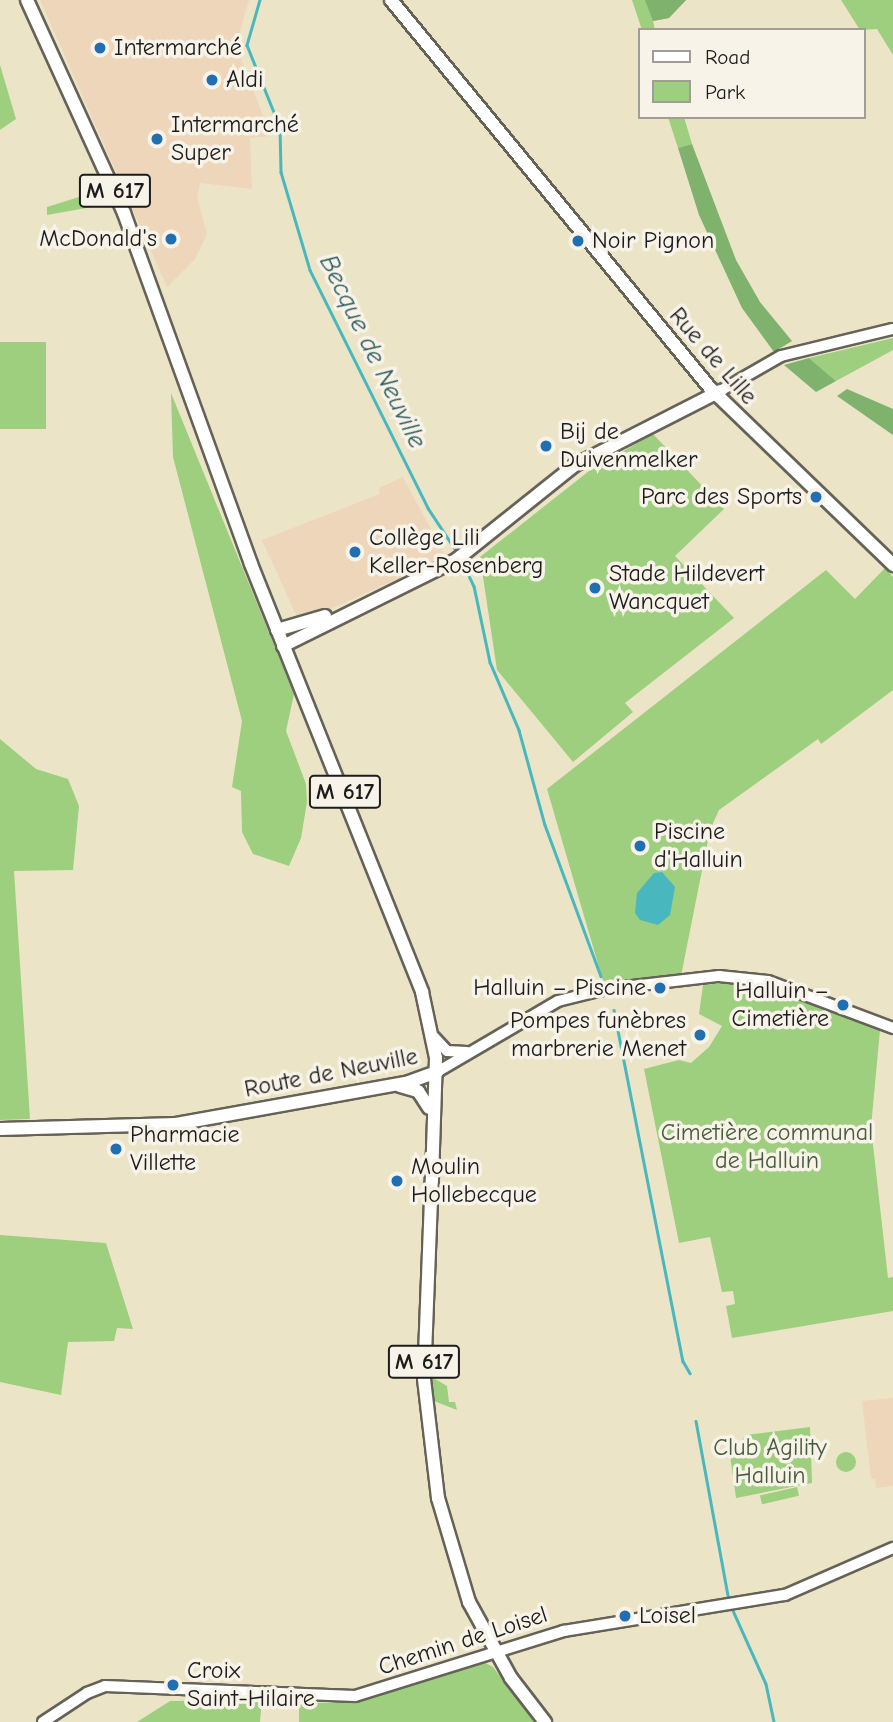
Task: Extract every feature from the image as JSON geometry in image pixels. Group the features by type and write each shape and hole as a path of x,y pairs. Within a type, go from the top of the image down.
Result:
{"main road":[{"name":"M 617","path":"27,0 66,81 87,144 156,304 414,974 434,1038 425,1396 433,1475 450,1542 498,1651 545,1722"},
{"name":"Rue de Lille","path":"391,0 506,136 567,219 718,393 893,565"},
{"name":"Rue de Lille","path":"718,393 893,556"},
{"path":"286,644 448,565 577,463 718,393"},
{"path":"280,629 316,620 448,565"},
{"name":"M 617","path":"414,974 433,1073 429,1108 432,1181"},
{"name":"Route de Neuville","path":"0,1129 176,1124 386,1086 433,1073"},
{"path":"386,1086 418,1091 429,1108"},
{"name":"M 617","path":"498,1651 552,1722"}],"street":[{"path":"718,393 781,356 893,330"},
{"name":"Route de Neuville","path":"433,1073 536,1010 571,996 730,975 771,982 893,1028"},
{"path":"434,1038 451,1052 472,1050"},
{"name":"Chemin de Loisel","path":"43,1722 87,1693 105,1686 349,1697 574,1628 721,1607 814,1586 893,1548"}],"shaded area":[{"path":"40,0 249,0 236,46 271,136 250,138 252,189 200,183 197,197 207,234 195,259 167,287"},
{"name":"Collège Lili Keller-Rosenberg","path":"403,477 446,557 319,614 297,617 262,540 380,494 379,488"},
{"path":"893,1398 893,1486 876,1488 875,1479 871,1479 862,1401"}],"green space":[{"path":"632,0 686,0 669,18 653,21 655,28 641,28"},
{"path":"645,0 686,0 669,18 653,21"},
{"path":"841,0 893,0 893,55 877,29 859,28"},
{"path":"0,65 16,119 0,130"},
{"path":"669,119 685,119 692,144 678,148"},
{"path":"692,144 736,260 760,302 792,341 774,352 742,308 699,215 678,148"},
{"path":"98,191 103,205 47,215 47,207"},
{"path":"893,338 893,350 836,381 809,358"},
{"path":"0,342 46,342 46,429 0,429"},
{"path":"809,358 836,381 816,392 784,365"},
{"path":"847,389 893,409 893,435 837,396"},
{"path":"171,393 294,694 286,731 306,784 307,802 301,838 289,866 253,854 242,832 241,791 232,787 242,721 173,457"},
{"name":"Stade Hildevert Wancquet","path":"653,434 724,509 675,556 734,618 625,703 633,712 573,762 497,670 480,557 589,471"},
{"path":"885,568 893,577 893,690 821,744 818,739 719,810 710,830 681,976 603,981 547,789 826,570 855,599"},
{"path":"0,739 36,769 68,779 79,806 73,870 14,871 30,1119 0,1120"},
{"name":"Cimetière communal de Halluin","path":"703,985 758,985 880,1030 871,1127 888,1278 893,1277 893,1311 732,1338 726,1306 735,1304 733,1291 722,1292 710,1237 679,1243 644,1069 679,1060 691,1063 709,1047 722,1026 699,1014"},
{"path":"0,1235 106,1243 133,1329 117,1328 114,1341 68,1342 61,1395 0,1382"},
{"path":"432,1377 447,1386 449,1402 455,1402 457,1410 434,1401"},
{"name":"Club Agility Halluin","path":"810,1427 812,1483 736,1498 730,1455 746,1435"},
{"path":"846,1452 853,1455 856,1462 853,1469 846,1472 839,1469 836,1462 839,1455"},
{"path":"797,1487 799,1496 762,1504 760,1496"},
{"path":"482,1661 493,1667 534,1722 299,1722 299,1704 355,1701"},
{"path":"262,1700 260,1722 137,1722 170,1701"}],"water":[{"path":"662,872 675,887 670,915 658,925 640,920 635,913 637,893 654,873"}],"waterway":[{"name":"Becque de Neuville","path":"260,0 247,45 280,127 281,172 310,270 428,508 455,549"},
{"name":"Becque de Neuville","path":"464,565 474,586 490,662 519,730 545,825 601,976"},
{"name":"Becque de Neuville","path":"614,1010 683,1361 690,1373"},
{"name":"Becque de Neuville","path":"696,1421 729,1600"},
{"name":"Becque de Neuville","path":"731,1606 766,1684 774,1722"}],"place":[{"name":"Intermarché","path":"100,48"},
{"name":"Aldi","path":"212,80"},
{"name":"Intermarché Super","path":"157,139"},
{"name":"McDonald's","path":"171,239"},
{"name":"Noir Pignon","path":"578,241"},
{"name":"Bij de Duivenmelker","path":"546,446"},
{"name":"Parc des Sports","path":"816,497"},
{"name":"Collège Lili Keller-Rosenberg","path":"355,552"},
{"name":"Stade Hildevert Wancquet","path":"595,588"},
{"name":"Piscine d'Halluin","path":"640,846"},
{"name":"Halluin – Piscine","path":"660,988"},
{"name":"Halluin – Cimetière","path":"843,1005"},
{"name":"Pompes funèbres marbrerie Menet","path":"700,1035"},
{"name":"Pharmacie Villette","path":"116,1149"},
{"name":"Moulin Hollebecque","path":"397,1181"},
{"name":"Loisel","path":"625,1616"},
{"name":"Croix Saint-Hilaire","path":"173,1685"}]}
